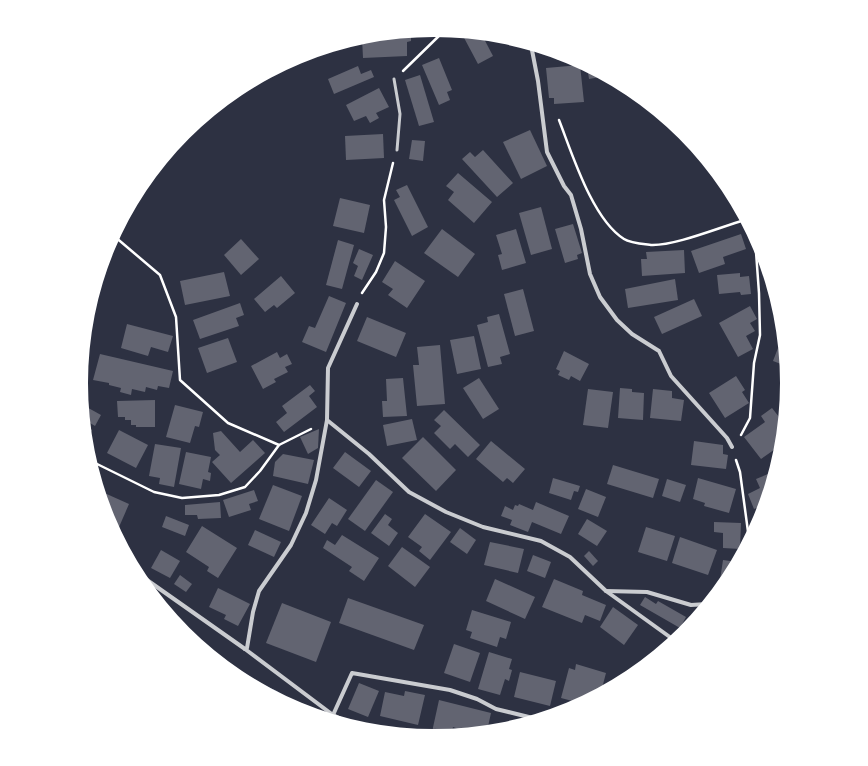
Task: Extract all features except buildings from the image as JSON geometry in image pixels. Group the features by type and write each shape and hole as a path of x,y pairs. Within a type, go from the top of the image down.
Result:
{"street":[{"path":"532,51 542,108 547,152 564,186 571,195 581,229 590,274 600,297 617,320 632,334 659,351 671,376 727,438 732,447"},
{"path":"245,649 247,648 253,612 259,591 291,545 306,514 316,480 327,420 328,368 357,304"},
{"path":"327,420 369,454 410,492 446,512 483,527 541,541 570,558 606,591 669,637"},
{"path":"152,583 245,649 331,713"},
{"path":"606,591 647,592 691,605 700,604"},
{"path":"333,714 352,672 450,690 477,699 496,709 526,716"}],"lane":[{"path":"394,80 400,114 396,150"}],"path":[{"path":"394,80 438,37"},
{"path":"542,108 558,119 575,166 604,220 615,232 626,240 651,245 676,242 740,222"},
{"path":"357,304 376,272 384,253 386,226 384,200 396,150"},
{"path":"119,240 160,275 176,316 180,380 228,423 279,445"},
{"path":"748,528 740,472 732,447 750,418 754,363 760,335 756,257"},
{"path":"98,465 154,492 182,498 219,495 245,486 260,471 279,445 327,420"}]}
